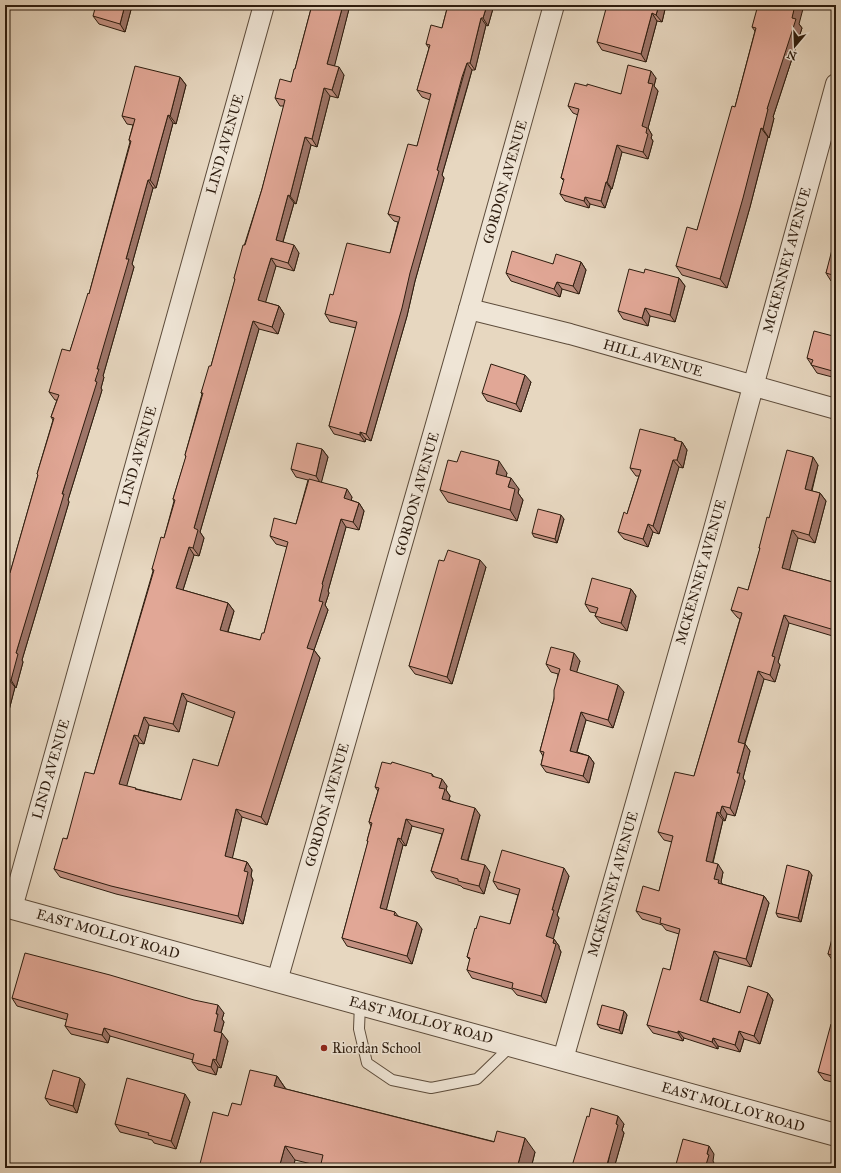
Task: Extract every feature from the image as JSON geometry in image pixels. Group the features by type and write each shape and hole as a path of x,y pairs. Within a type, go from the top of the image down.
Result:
{"street":[{"name":"LIND AVENUE","path":"9,907 264,5"},
{"name":"GORDON AVENUE","path":"277,981 470,309 554,5"},
{"name":"MCKENNEY AVENUE","path":"563,1060 711,540 836,84"},
{"name":"HILL AVENUE","path":"470,309 570,334 836,409"},
{"name":"EAST MOLLOY ROAD","path":"9,907 836,1135"}],"lane":[{"path":"360,1004 359,1028 367,1063 392,1080 431,1088 477,1079 512,1045"}],"building":[{"path":"96,5 125,5 120,24 93,16"},
{"path":"312,5 343,5 327,64 339,67 332,90 324,88 312,139 305,137 290,196 288,195 276,240 294,245 288,263 271,258 258,300 279,306 272,327 253,321 194,528 198,530 193,548 189,547 176,588 228,603 220,630 260,640 262,633 264,633 288,542 270,536 274,518 296,524 309,479 347,489 344,498 359,503 353,522 341,519 322,584 319,601 323,602 307,648 314,650 261,817 236,809 225,856 247,862 244,871 248,872 238,916 111,886 54,869 63,838 67,839 85,772 94,774 154,570 152,569 161,537 164,538 175,500 173,499 203,393 201,393 209,366 211,366 243,245 245,245 262,189 285,100 275,98 280,79 291,82","holes":["182,693 235,712 218,766 193,759 181,800 119,784 134,735 138,736 144,717 173,724"]},
{"path":"448,5 487,5 483,18 481,18 470,63 467,63 462,77 437,170 439,171 366,434 360,432 360,435 329,426 357,322 325,314 330,294 333,295 347,243 390,253 400,217 388,214 408,144 417,146 431,94 417,90 430,45 426,44 431,25 442,28"},
{"path":"607,5 659,5 656,15 652,13 641,54 597,42"},
{"path":"758,5 795,5 792,18 796,19 767,109 763,129 761,128 720,279 676,266 687,227 697,230 732,106 735,107 756,28 752,27"},
{"path":"628,65 651,71 648,83 653,84 642,126 647,128 646,133 648,134 643,152 617,145 601,201 585,197 584,201 560,194 564,179 561,178 579,109 568,106 575,83 587,86 587,84 621,94"},
{"path":"135,66 180,77 170,116 168,115 126,259 129,259 97,369 99,369 95,381 97,382 62,494 64,494 16,653 18,654 5,696 5,579 7,572 10,573 54,418 51,417 59,395 49,392 62,349 70,351 88,293 89,294 131,141 129,140 135,119 122,116"},
{"path":"834,242 836,243 836,276 826,273"},
{"path":"512,251 553,264 556,254 581,262 573,286 557,282 554,289 506,273"},
{"path":"629,269 644,273 645,269 679,278 670,315 645,308 642,318 618,311"},
{"path":"836,326 836,372 811,365 813,360 807,358 814,331 833,336"},
{"path":"491,364 525,375 516,404 482,393"},
{"path":"640,429 675,438 674,440 682,442 677,460 673,460 653,526 648,524 643,539 618,532 624,512 627,514 641,470 630,468"},
{"path":"297,443 322,449 316,476 291,469"},
{"path":"787,450 813,457 805,489 820,493 809,535 792,530 782,568 836,583 832,603 836,604 836,628 831,629 784,615 772,656 775,657 770,675 758,671 738,742 745,744 737,773 740,773 730,808 722,806 720,813 717,812 706,861 718,864 714,879 719,880 718,883 764,896 746,959 714,951 700,1000 740,1013 748,986 768,993 754,1036 739,1031 735,1045 713,1038 712,1042 678,1031 678,1033 647,1025 663,968 670,970 680,929 660,923 661,918 636,911 643,886 659,891 673,836 658,832 675,772 694,776 742,613 731,610 738,587 748,590 767,517 769,518"},
{"path":"461,451 499,461 496,474 511,478 508,487 515,489 510,510 440,490 448,460 457,462"},
{"path":"538,509 561,515 555,539 532,533"},
{"path":"448,550 480,560 447,677 409,666 439,560 444,561"},
{"path":"592,578 631,589 621,623 595,616 598,608 585,604"},
{"path":"551,647 574,653 570,670 618,685 608,720 581,712 570,751 589,756 583,776 541,765 544,752 540,751 554,699 554,690 560,669 546,664"},
{"path":"382,762 391,764 392,762 432,774 432,776 442,779 439,788 445,789 442,799 475,808 461,859 485,865 479,886 458,881 458,879 431,871 444,829 406,819 401,839 398,838 380,908 395,912 394,915 417,922 407,956 342,938 368,841 372,823 369,822 379,788 375,787"},
{"path":"502,850 564,868 546,936 554,939 553,943 556,944 541,996 512,988 513,983 467,970 470,958 467,957 480,916 510,924 520,889 493,881"},
{"path":"787,865 809,871 798,918 776,913"},
{"path":"833,935 836,935 836,956 828,954"},
{"path":"25,953 110,975 194,1000 218,1005 216,1014 218,1014 214,1031 222,1033 216,1060 213,1059 211,1067 192,1062 194,1054 104,1028 102,1035 65,1026 68,1014 12,998"},
{"path":"602,1005 624,1011 619,1030 597,1024"},
{"path":"831,1024 836,1026 836,1077 818,1072"},
{"path":"53,1070 80,1078 73,1106 45,1098"},
{"path":"250,1070 277,1076 274,1086 494,1142 497,1131 525,1138 517,1168 320,1168 323,1155 285,1146 279,1168 199,1168 213,1112 228,1116 232,1103 241,1105"},
{"path":"127,1078 185,1094 171,1141 148,1135 149,1133 115,1124"},
{"path":"591,1108 618,1116 616,1124 618,1125 606,1168 598,1165 598,1168 580,1168 572,1166 587,1116 589,1117"},
{"path":"683,1139 709,1146 707,1154 709,1155 705,1168 675,1168"}],"place":[{"name":"Riordan School","path":"324,1048"}]}
